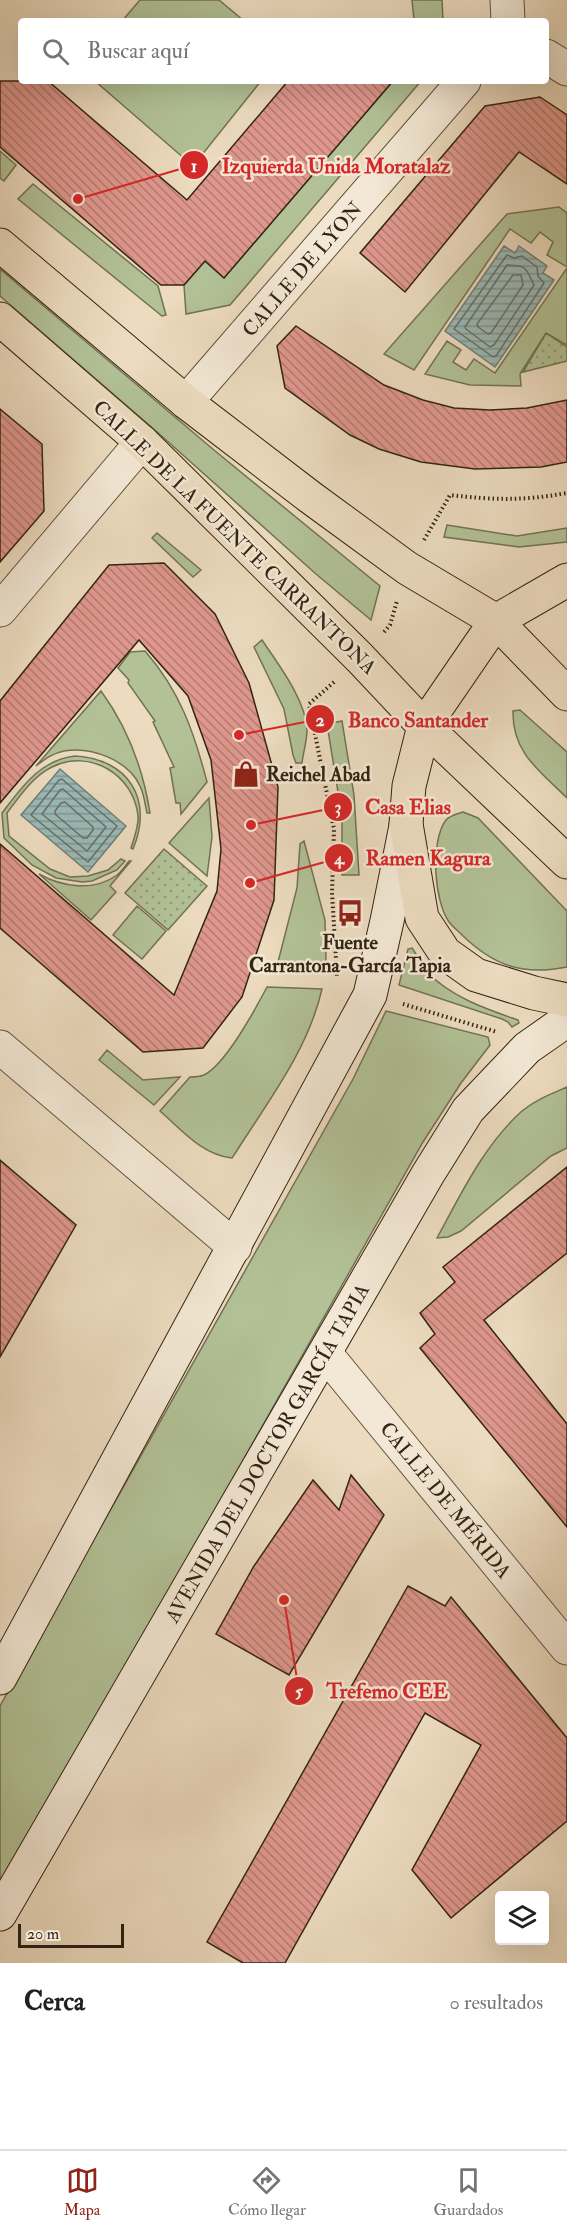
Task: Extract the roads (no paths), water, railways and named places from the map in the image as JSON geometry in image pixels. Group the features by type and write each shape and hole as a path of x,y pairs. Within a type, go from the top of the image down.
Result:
{"main road":[{"path":"507,0 508,18"},
{"path":"549,58 567,69"},
{"name":"CALLE DE LYON","path":"186,402 461,84"},
{"path":"0,245 186,402 407,568 496,621 567,694"},
{"name":"CALLE DE LA FUENTE CARRANTONA","path":"0,319 142,442 360,658 424,726 567,862"},
{"path":"0,610 142,442"},
{"path":"0,1678 370,995 406,824 409,786 424,726 496,621 567,580"},
{"path":"406,824 422,918 446,953 476,975 534,993 567,1000"},
{"name":"AVENIDA DEL DOCTOR GARCÍA TAPIA","path":"0,1914 422,1184 468,1110 527,1048 567,1020"},
{"path":"0,1047 235,1247"},
{"name":"CALLE DE MÉRIDA","path":"325,1353 567,1647"}],"water":[{"path":"504,246 515,253 519,246 547,266 543,273 554,280 495,367 445,331"},
{"path":"60,769 126,826 88,872 21,815"}],"place":[{"name":"Izquierda Unida Moratalaz","path":"78,199"},
{"name":"Banco Santander","path":"239,735"},
{"name":"Reichel Abad","path":"246,774"},
{"name":"Casa Elias","path":"251,825"},
{"name":"Ramen Kagura","path":"250,883"},
{"name":"Fuente Carrantona-García Tapia","path":"350,913"},
{"name":"Trefemo CEE","path":"284,1600"}]}
